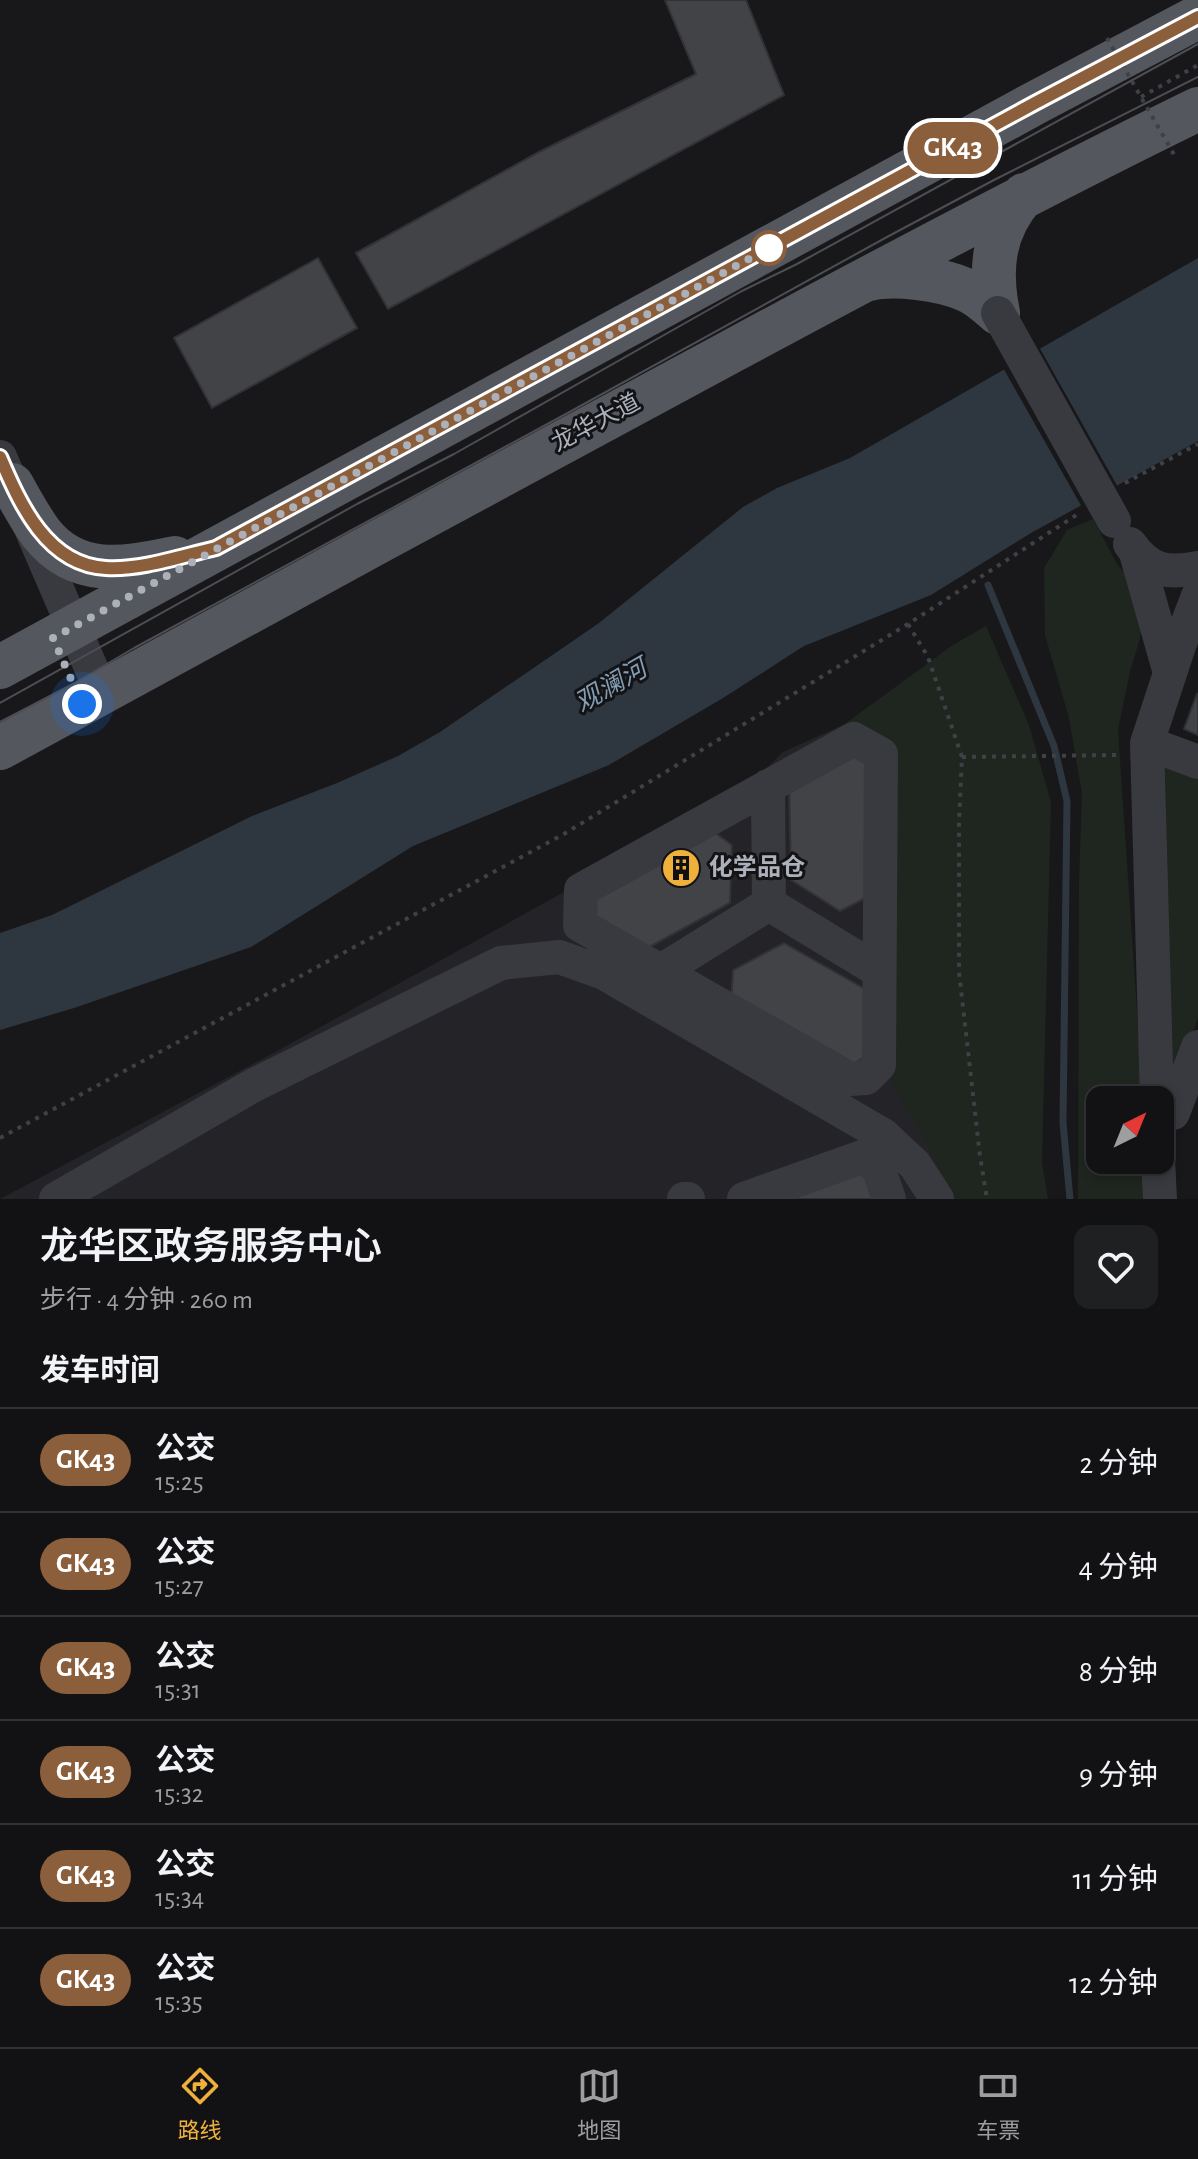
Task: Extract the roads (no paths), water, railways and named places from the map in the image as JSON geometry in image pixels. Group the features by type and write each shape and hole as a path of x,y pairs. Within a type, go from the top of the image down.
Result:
{"main road":[{"path":"0,667 1021,110 1198,17"},
{"name":"龙华大道","path":"0,748 410,523 864,280 1024,195 1198,109"},
{"path":"998,313 993,258 1015,204 1024,195"},
{"path":"864,280 880,276 899,277 949,285 973,294 998,313"},
{"path":"4,485 44,537 63,553 95,567 130,566 216,548"}],"street":[{"path":"998,313 1114,505 1136,553 1170,673"},
{"path":"4,485 92,699"},
{"path":"1136,553 1153,567 1175,572 1198,568"},
{"path":"1170,1086 1147,743 1198,596"},
{"path":"854,739 881,754 879,1065 866,1078 850,1079 580,925 581,890 768,786 854,739"},
{"path":"1147,743 1198,762"},
{"path":"768,786 769,904"},
{"path":"661,971 769,904"},
{"path":"769,904 879,971"},
{"path":"710,1035 716,937"},
{"path":"56,1199 254,1085 501,963 559,957 604,973 883,1135 915,1165 937,1199"},
{"path":"1174,1106 1198,1047"},
{"path":"744,1199 862,1157 878,1167 889,1199"},
{"path":"1159,1174 1160,1199"}],"water":[{"name":"观澜河","path":"1198,258 1198,441 1031,533 931,595 804,646 609,765 413,846 251,947 0,1030 0,933 52,915 252,816 398,756 440,732 599,623 743,507 777,488 850,458"}],"waterway":[{"path":"988,585 1054,746 1067,801 1063,1123 1070,1199"}],"tram line":[{"path":"0,703 357,504 454,454 740,292 797,264 1198,44"},
{"path":"0,722 887,237 1198,77"}],"place":[{"name":"化学品仓","path":"681,868"}]}
